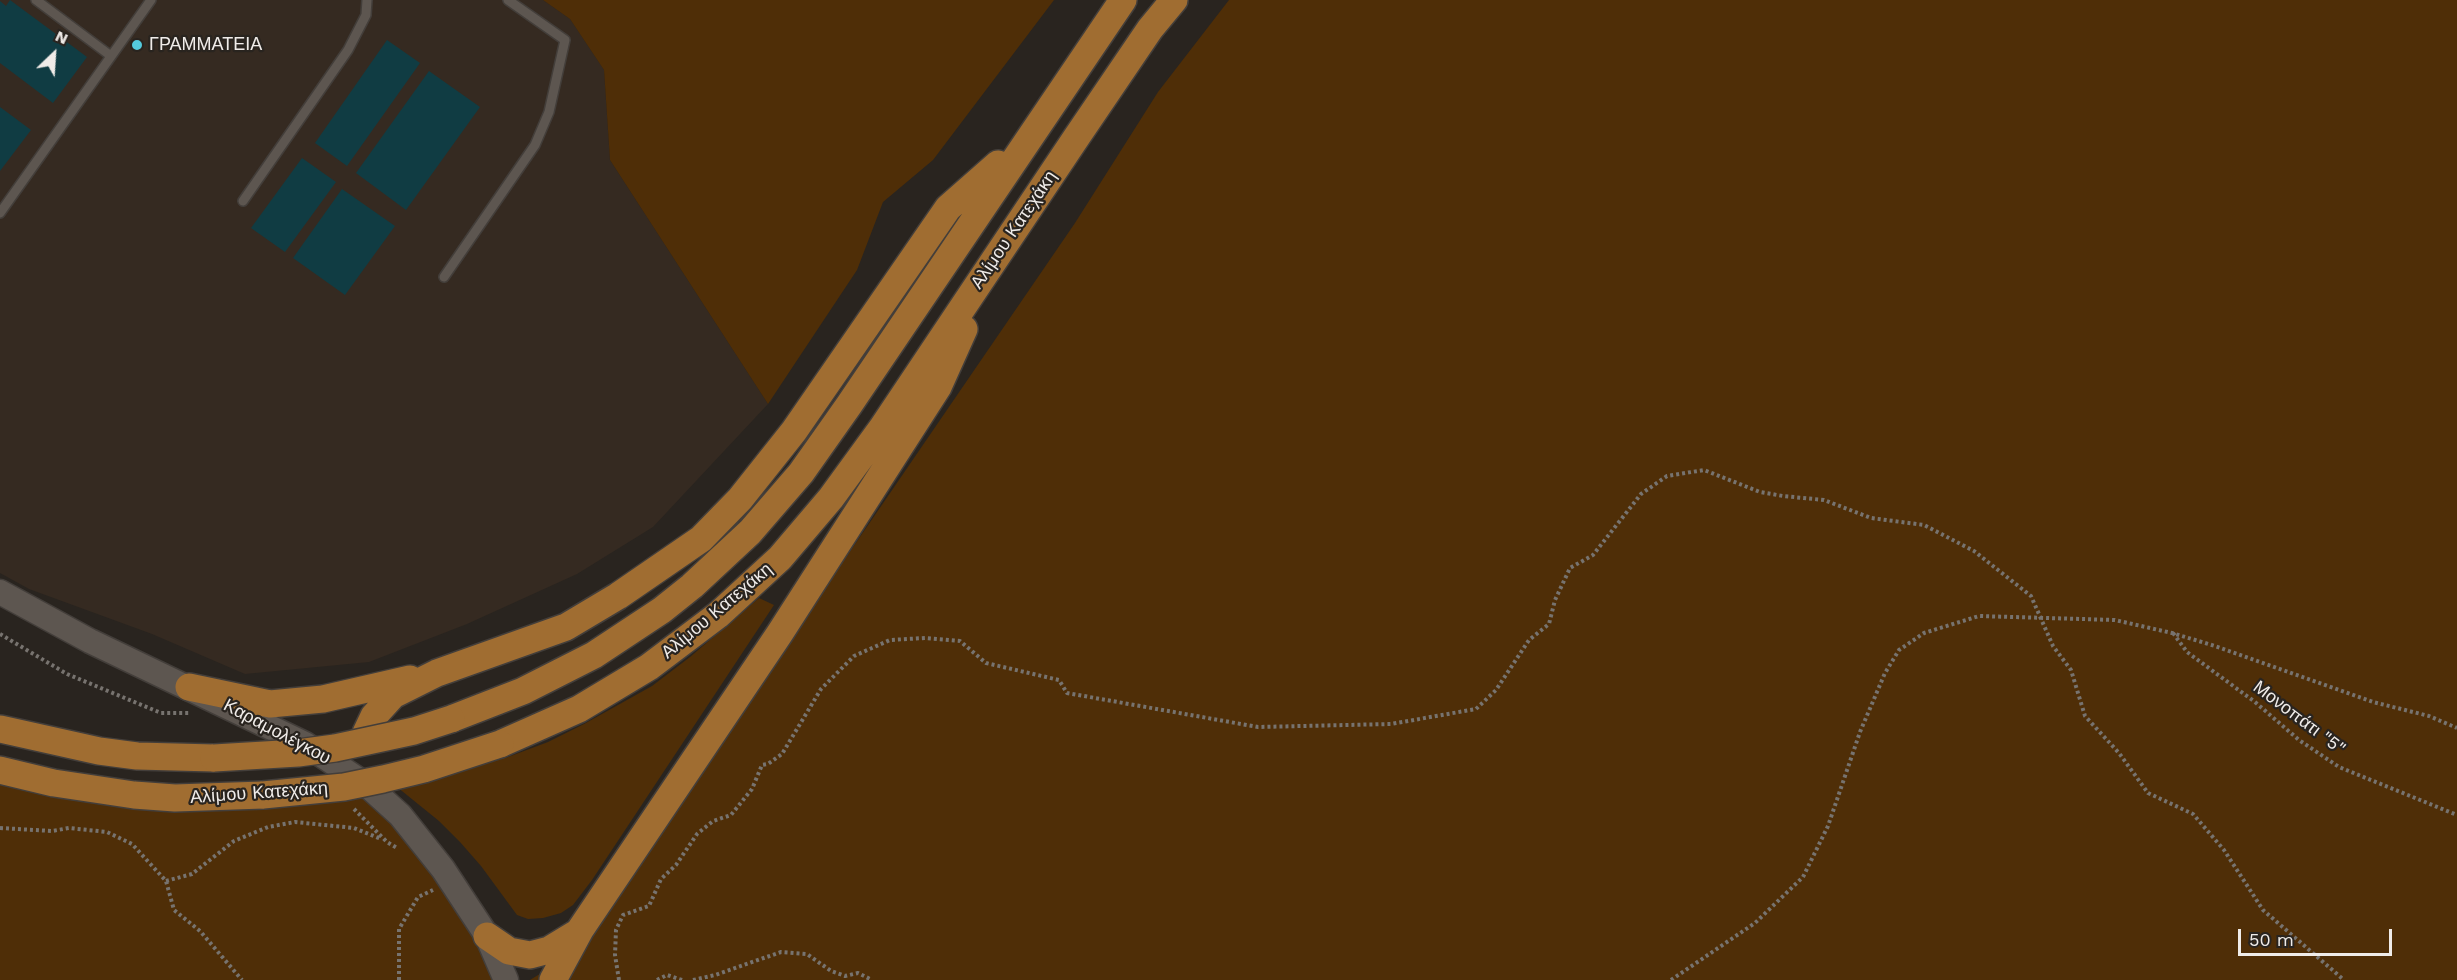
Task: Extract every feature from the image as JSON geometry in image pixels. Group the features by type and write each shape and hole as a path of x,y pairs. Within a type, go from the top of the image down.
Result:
{"main road":[{"name":"Αλίμου Κατεχάκη","path":"0,729 99,751 137,756 214,758 298,753 335,748 404,733 451,719 523,691 594,655 662,610 692,586 750,532 801,473 1123,0"},
{"name":"Αλίμου Κατεχάκη","path":"0,770 54,783 134,795 175,798 263,795 344,787 424,769 500,744 579,709 650,667 718,615 780,558 808,528 864,454 1144,38 1174,0"},
{"path":"189,687 270,704 323,699 437,673 566,627 627,589 701,539 740,499 794,431 948,208 1030,135"},
{"path":"553,980 580,930 774,642 938,387 996,256"},
{"name":"Καραμολέγκου","path":"0,592 90,641 305,744 368,786 400,815 443,869 487,936 506,980"},
{"path":"368,786 362,746 374,716 393,695 437,673"},
{"path":"487,936 509,951 530,955 549,950 580,930"}],"lane":[{"path":"36,0 111,56"},
{"path":"0,213 151,0"},
{"path":"243,201 348,50 366,15 367,0"},
{"path":"444,277 535,145 549,112 565,40 508,0"}],"path":[{"path":"619,980 615,955 616,930 623,915 649,906 661,879 676,866 697,834 713,821 731,815 752,789 762,765 768,764 782,754 821,689 854,656 890,640 925,638 960,641 986,663 1059,680 1067,693 1258,727 1391,723 1476,709 1496,690 1529,640 1549,624 1555,600 1570,568 1593,555 1641,494 1667,476 1704,470 1760,492 1824,500 1871,518 1924,525 1974,551 2031,596 2053,646 2071,670 2085,716 2119,753 2148,793 2193,814 2224,850 2263,910 2344,980"},
{"path":"1671,980 1755,923 1803,877 1828,826 1860,732 1885,673 1899,650 1924,633 1979,616 2115,620 2172,633 2290,671 2373,702 2429,716 2457,728"},
{"name":"Μονοπάτι \"5\"","path":"2172,633 2187,652 2255,702 2299,740 2339,767 2457,815"},
{"path":"166,881 192,874 234,841 268,827 295,822 354,828 369,832 387,842"},
{"path":"0,828 52,831 69,828 106,832 132,844 166,881 174,910 200,931 242,980"},
{"path":"399,980 399,929 418,897 436,888"},
{"path":"693,980 715,975 781,952 807,954 831,971 845,976 858,973 872,980"},
{"path":"657,980 667,975 682,980"}],"shaded area":[{"path":"0,0 543,0 570,19 604,70 610,160 768,404 653,527 577,574 467,624 369,662 245,674 152,634 29,589 0,573"},
{"path":"543,0 1054,0 933,160 883,202 857,270 768,404 610,160 604,70 570,19"},
{"path":"1229,0 2457,0 2457,980 530,980 583,947 766,674 1075,223 1158,92"},
{"path":"759,598 774,605 592,880 573,905 561,913 528,919 517,915 460,842 439,821 397,787 508,757 548,742 584,724 652,686"},
{"path":"0,776 68,794 364,791 409,835 501,980 0,980"}],"building":[{"path":"10,0 87,57 53,103 0,63 0,1 6,6"},
{"path":"387,40 420,63 347,166 315,143"},
{"path":"429,71 480,107 406,210 356,173"},
{"path":"0,107 31,130 0,171"},
{"path":"302,158 336,182 285,252 251,228"},
{"path":"342,189 395,226 345,295 293,258"}],"place":[{"name":"ΓΡΑΜΜΑΤΕΙΑ","path":"137,45"}]}
